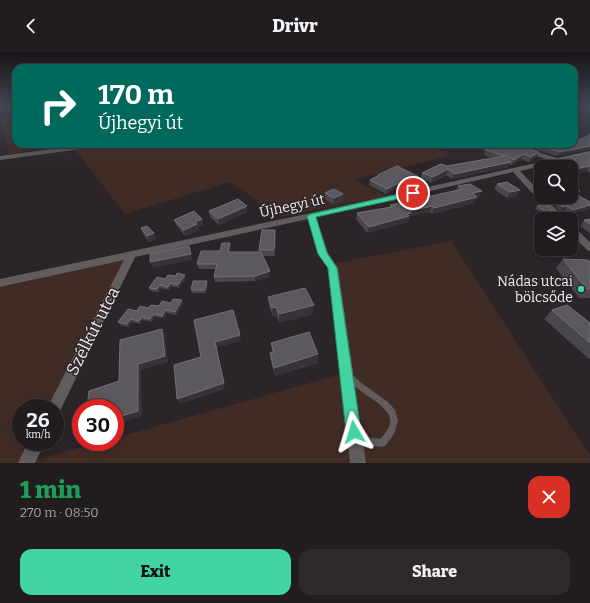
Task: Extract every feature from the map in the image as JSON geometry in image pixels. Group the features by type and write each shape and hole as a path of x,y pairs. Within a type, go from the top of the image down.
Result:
{"street":[{"path":"0,158 74,148"},
{"path":"518,148 556,160"},
{"name":"Újhegyi út","path":"556,160 590,153"},
{"name":"Újhegyi út","path":"0,283 311,216 534,165"},
{"path":"515,170 554,212"},
{"path":"311,216 323,254 333,268 358,463"},
{"path":"578,236 590,248"},
{"name":"Szélkút utca","path":"59,399 132,254"},
{"path":"26,463 32,451"}],"lane":[{"path":"346,371 352,380 392,411 395,425 390,434 382,443 365,441 354,432"}],"shaded area":[{"path":"2,125 12,125 12,148 25,148 26,151 10,154"},
{"path":"74,148 434,148 452,155 354,180 386,196 281,217 230,182 125,214"},
{"path":"451,241 590,456 590,463 26,463 72,450 124,451 124,435 345,373 326,265"},
{"path":"131,257 58,399 12,399 12,451 31,451 25,463 0,463 0,288"}],"building":[{"path":"590,134 590,146 560,152 548,148 578,148 578,139 584,138"},
{"path":"490,148 527,148 539,152 531,157 524,154 514,160 503,154 511,162 454,174 448,169 433,177 422,173 441,164 447,166 504,156 486,150"},
{"path":"590,152 590,166 578,169 578,160 569,157"},
{"path":"397,166 419,177 408,182 404,180 387,189 370,180 378,175"},
{"path":"507,182 520,190 510,192 497,184"},
{"path":"470,184 482,191 472,193 477,197 434,208 432,206 410,211 411,213 407,214 409,216 369,227 357,213 392,207 390,205 463,189 458,186"},
{"path":"334,189 343,194 334,198 325,193"},
{"path":"578,195 590,202 590,205 573,210 567,206 563,207 560,204 578,204"},
{"path":"238,199 247,206 218,219 209,211"},
{"path":"545,204 552,211 546,212 537,206"},
{"path":"194,211 202,219 195,222 197,224 184,230 174,220"},
{"path":"590,219 590,224 584,220"},
{"path":"147,226 154,233 147,236 141,228"},
{"path":"262,230 275,230 274,250 259,250"},
{"path":"222,243 230,243 228,252 261,252 270,271 255,276 214,277 217,264 197,264 201,251 220,251"},
{"path":"189,246 191,254 150,262 150,254"},
{"path":"563,259 588,260 590,262 590,289 587,289"},
{"path":"177,273 185,275 178,285 170,283 168,287 160,285 157,289 149,288 157,277 165,279 168,275 176,276"},
{"path":"193,281 207,281 205,290 191,290"},
{"path":"305,288 314,305 279,314 276,307 272,308 268,297"},
{"path":"173,299 182,300 175,312 166,310 162,316 154,314 150,319 142,317 139,321 131,319 127,324 118,322 128,309 137,311 140,306 148,308 151,305 159,306 162,301 171,303"},
{"path":"567,305 590,323 590,343 552,310"},
{"path":"233,310 240,335 215,342 224,383 177,399 174,365 201,357 194,320"},
{"path":"162,329 165,356 138,364 138,411 124,415 124,399 88,399 89,391 119,381 120,340"},
{"path":"309,332 318,354 274,368 270,353 274,352 271,343"}],"place":[{"name":"Nádas utcai bölcsőde","path":"581,289"}],"route":[{"path":"354,432 333,268 323,254 311,216 413,193"}]}
